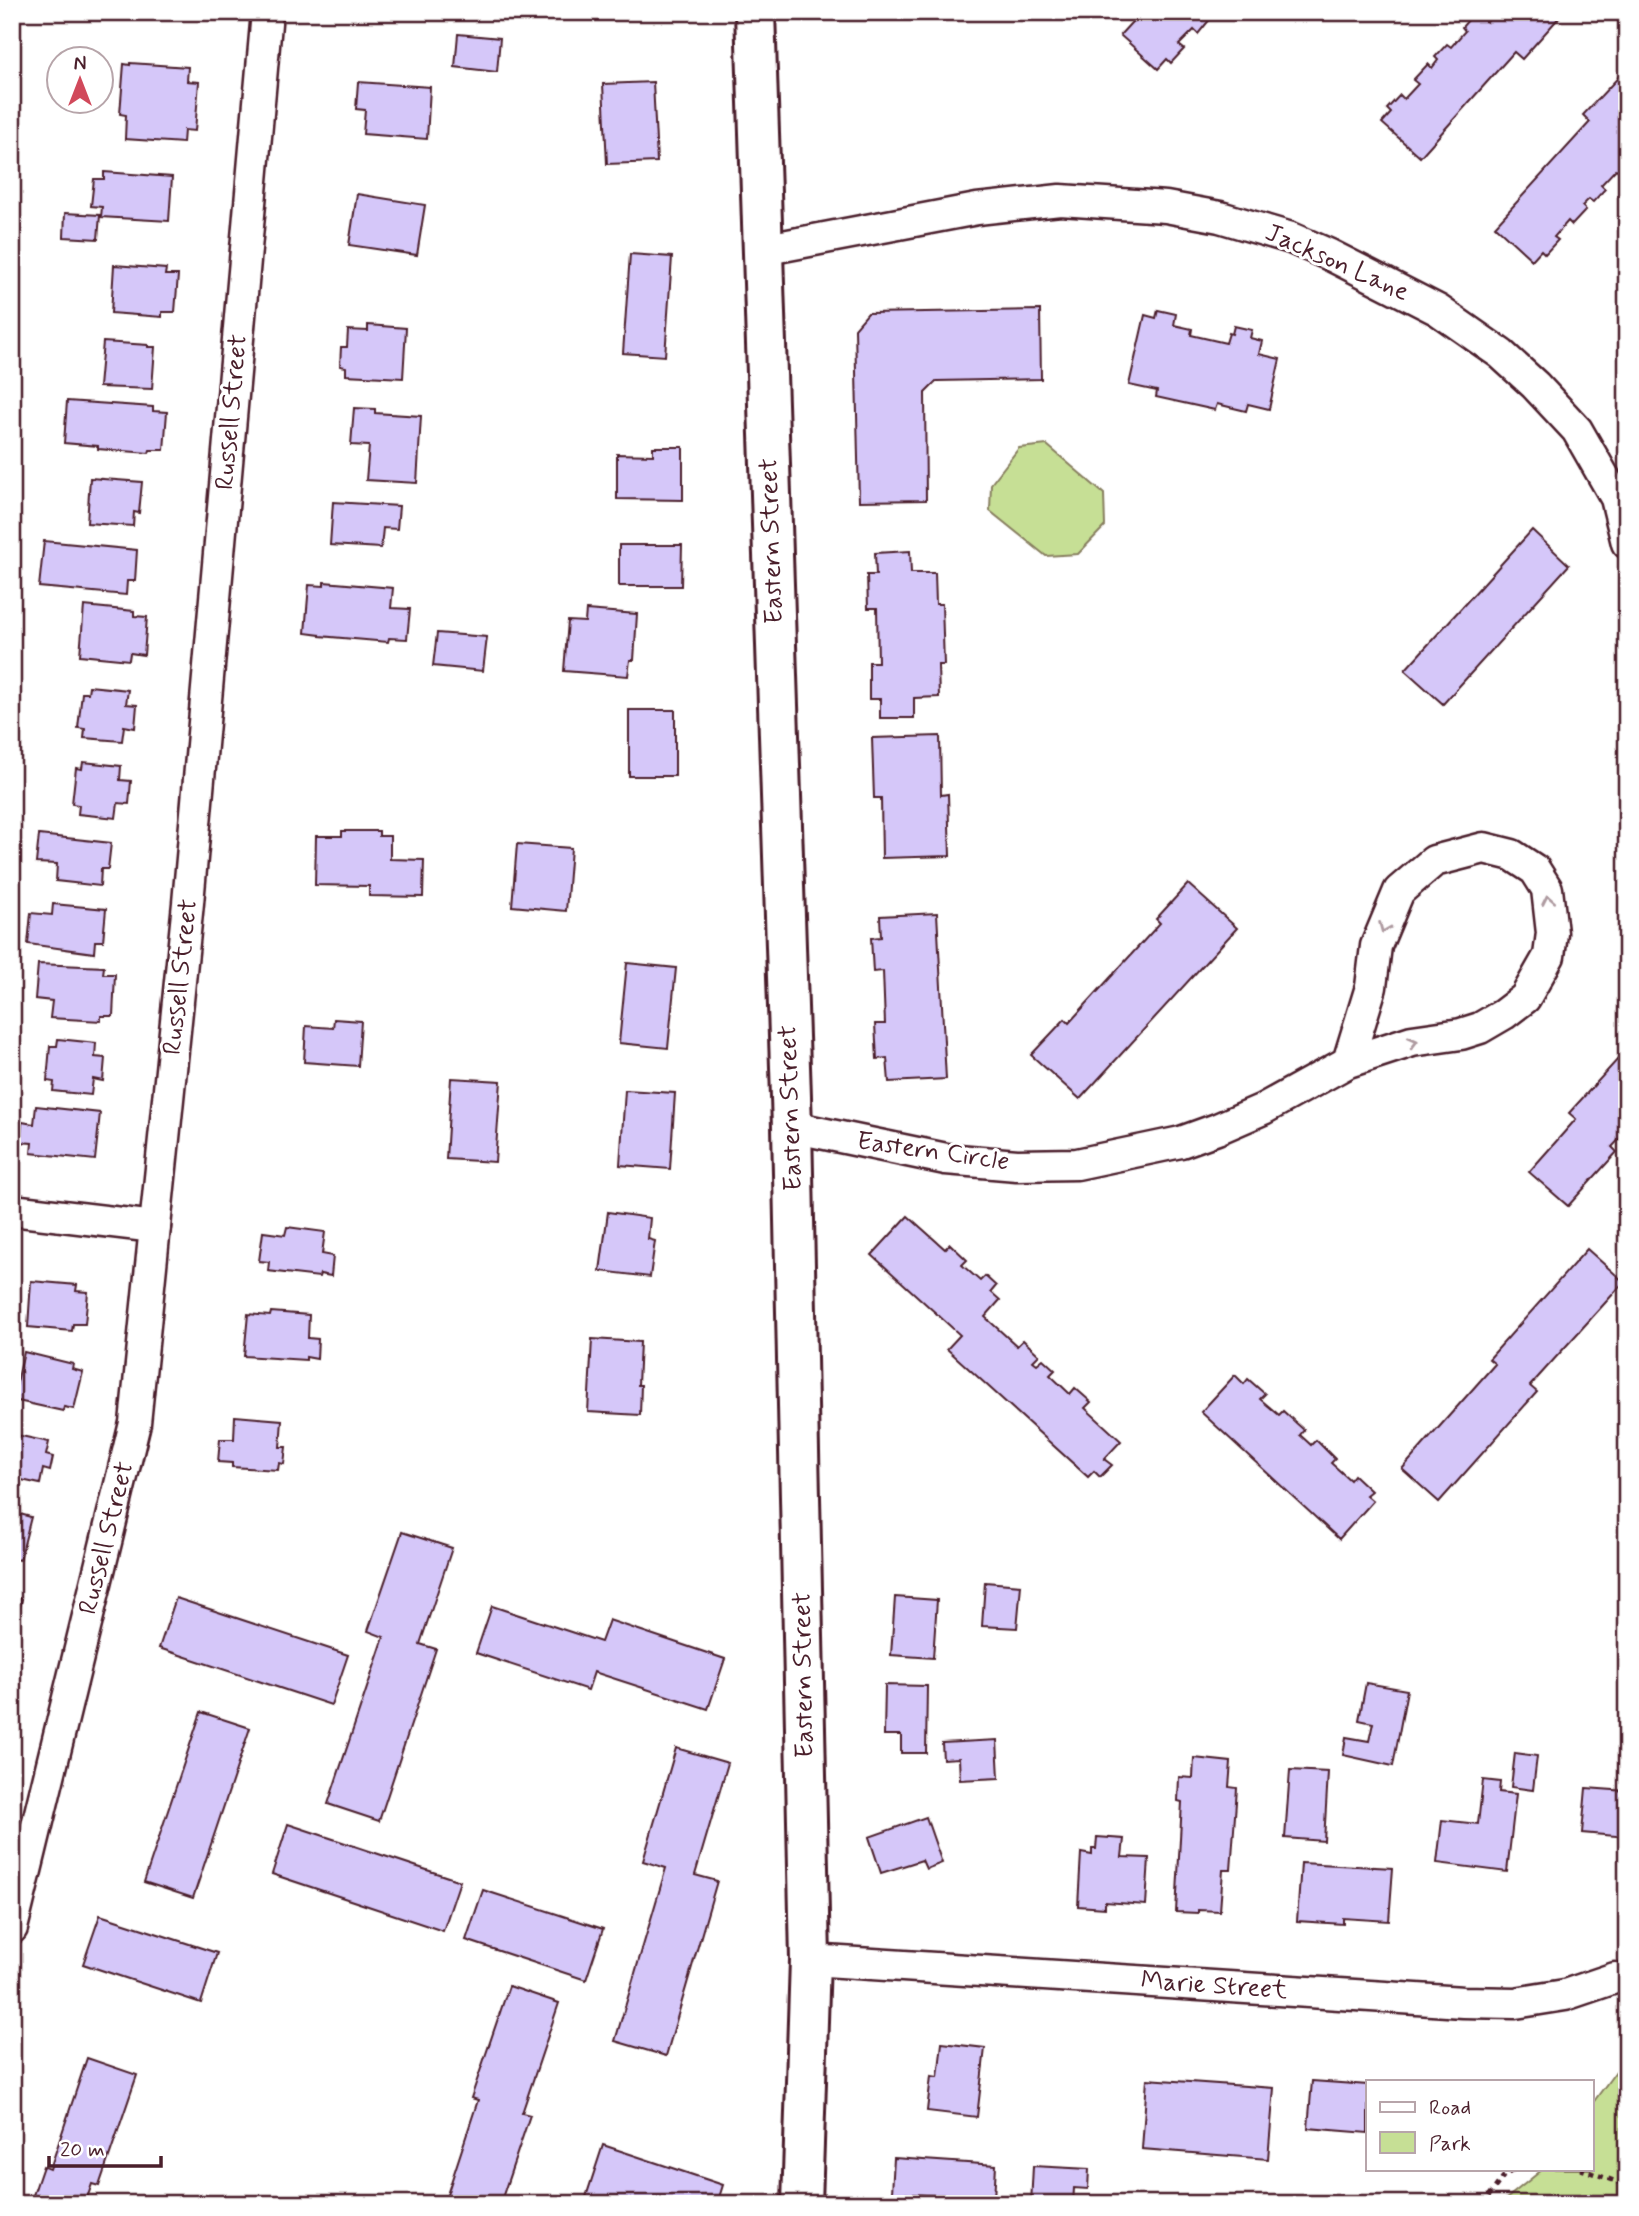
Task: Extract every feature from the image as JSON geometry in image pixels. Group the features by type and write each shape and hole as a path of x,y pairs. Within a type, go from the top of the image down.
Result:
{"street":[{"name":"Russell Street","path":"12,1928 135,1423 188,903 267,12"},
{"name":"Eastern Street","path":"755,12 792,1128 810,1960 802,2204"},
{"name":"Jackson Lane","path":"762,250 977,208 1060,200 1166,207 1220,217 1292,239 1330,255 1438,310 1501,354 1549,398 1577,430 1616,498 1627,543"},
{"name":"Eastern Circle","path":"792,1128 946,1159 1017,1165 1077,1164 1181,1142 1263,1109 1349,1062 1412,1041 1461,1034 1480,1027 1525,998 1549,956 1552,933 1547,889 1535,870 1512,855 1484,848 1434,861 1399,891 1376,946 1371,987 1349,1062"},
{"path":"12,1210 155,1227"},
{"name":"Marie Street","path":"810,1960 1463,2002 1515,2003 1565,1995 1615,1978"}],"path":[{"path":"1483,2204 1503,2177 1514,2170"},
{"path":"1583,2170 1627,2185"}],"green space":[{"path":"1047,445 1104,494 1105,526 1078,554 1046,556 990,511 991,484 1019,448"},
{"path":"1627,2056 1627,2204 1500,2204 1542,2170 1594,2170 1594,2101"}],"building":[{"path":"1141,12 1210,12 1208,14 1211,18 1198,34 1194,30 1179,45 1184,49 1171,63 1167,59 1158,69 1120,35"},
{"path":"1475,12 1487,22 1493,15 1489,12 1564,12 1522,59 1514,52 1420,157 1382,123 1391,113 1387,109 1400,95 1404,99 1418,84 1413,80 1428,64 1432,68 1438,60 1435,57 1447,44 1451,47 1465,31 1462,27"},
{"path":"458,34 500,38 497,72 455,67"},
{"path":"124,64 188,67 187,81 199,82 195,131 184,130 183,143 125,139 126,115 120,114"},
{"path":"1627,68 1627,143 1623,147 1627,151 1627,165 1620,172 1616,169 1601,185 1605,189 1593,202 1589,199 1582,206 1586,210 1572,225 1568,221 1554,237 1558,240 1545,254 1541,250 1532,260 1495,226 1590,122 1583,115"},
{"path":"358,82 430,87 427,139 363,134 365,110 356,109"},
{"path":"653,82 657,162 607,164 603,84"},
{"path":"104,172 172,177 169,221 101,217 102,207 91,206 94,179 104,179"},
{"path":"357,194 425,205 417,255 349,245"},
{"path":"65,213 100,215 98,239 64,237"},
{"path":"630,254 672,257 665,356 623,353"},
{"path":"114,265 166,269 165,275 178,275 175,312 162,312 162,317 111,313"},
{"path":"1040,310 1041,379 937,381 925,393 926,500 859,501 855,328 868,313"},
{"path":"1158,310 1176,314 1174,325 1192,329 1191,335 1226,343 1234,326 1252,330 1250,338 1262,341 1259,354 1280,359 1269,409 1248,404 1246,411 1217,404 1215,410 1156,397 1157,391 1129,385 1145,315 1156,318"},
{"path":"368,325 406,328 403,378 346,375 346,367 340,366 341,347 347,347 348,330 368,331"},
{"path":"103,342 155,347 152,389 99,387"},
{"path":"67,401 153,407 153,411 167,412 164,450 150,450 149,453 64,443"},
{"path":"354,408 375,409 375,413 421,416 417,483 366,480 369,446 351,445"},
{"path":"653,447 683,447 683,500 617,499 617,454 653,455"},
{"path":"90,478 142,482 139,513 134,512 133,526 87,523"},
{"path":"333,502 399,506 397,529 383,528 381,548 330,545"},
{"path":"1532,530 1569,565 1443,704 1405,670"},
{"path":"44,541 137,550 135,581 127,581 126,595 39,587"},
{"path":"619,545 682,545 681,586 619,586"},
{"path":"910,551 911,573 935,573 936,604 942,604 944,665 938,665 939,697 914,698 914,718 880,718 880,699 869,699 869,662 878,662 877,608 868,608 867,575 876,575 875,553"},
{"path":"324,582 393,588 391,608 410,609 407,639 389,638 388,642 305,633 309,585 324,586"},
{"path":"84,606 134,611 134,616 147,617 144,655 130,653 129,660 80,655"},
{"path":"586,610 637,614 634,660 630,660 628,676 564,671 568,621 585,622"},
{"path":"437,633 487,637 483,671 433,666"},
{"path":"89,686 128,690 126,704 137,705 135,728 124,726 122,741 84,738 85,729 78,728 82,693 88,693"},
{"path":"629,710 675,710 675,776 629,776"},
{"path":"940,736 941,795 948,794 950,856 882,858 881,798 874,798 872,738"},
{"path":"83,762 121,766 120,780 131,781 129,804 118,803 116,818 78,814 79,805 72,804 76,768 82,769"},
{"path":"342,831 379,831 379,836 390,836 390,859 424,860 423,897 369,896 369,886 315,885 316,836 342,836"},
{"path":"39,835 111,843 108,869 101,869 100,886 56,881 57,864 36,863"},
{"path":"517,844 571,848 566,911 512,906"},
{"path":"1188,884 1237,928 1080,1099 1031,1055 1065,1019 1069,1023 1160,923 1156,919"},
{"path":"53,904 106,909 103,941 95,941 94,953 28,944 31,913 52,915"},
{"path":"937,913 946,1079 889,1082 887,1058 877,1059 875,1024 885,1024 883,971 873,972 871,938 881,937 880,916"},
{"path":"627,963 676,968 668,1048 619,1043"},
{"path":"38,964 104,967 103,974 115,974 113,1016 101,1016 101,1021 50,1018 52,1001 35,999"},
{"path":"334,1019 361,1021 358,1066 304,1062 306,1026 333,1028"},
{"path":"58,1039 96,1043 95,1057 105,1058 103,1081 93,1079 91,1095 53,1091 54,1082 47,1081 50,1046 57,1046"},
{"path":"1627,1049 1627,1131 1612,1147 1617,1152 1568,1206 1529,1172 1576,1119 1569,1113"},
{"path":"451,1078 501,1081 495,1162 446,1159"},
{"path":"625,1090 675,1093 670,1169 620,1165"},
{"path":"36,1106 100,1113 95,1160 31,1153 32,1143 20,1142 22,1122 34,1124"},
{"path":"608,1212 650,1218 648,1239 655,1241 650,1277 600,1271"},
{"path":"908,1216 945,1249 950,1244 967,1260 962,1265 980,1281 985,1276 996,1286 991,1292 1000,1300 985,1317 1017,1346 1023,1340 1039,1355 1033,1361 1037,1364 1043,1359 1055,1370 1050,1375 1070,1394 1075,1388 1091,1402 1085,1408 1121,1441 1104,1459 1112,1465 1100,1477 1094,1471 1088,1477 947,1349 960,1335 872,1255"},
{"path":"287,1227 325,1232 322,1254 333,1256 331,1276 268,1271 269,1262 259,1261 263,1232 285,1235"},
{"path":"1587,1249 1624,1282 1530,1386 1537,1392 1439,1502 1402,1469 1495,1364 1489,1359"},
{"path":"31,1281 77,1285 76,1291 88,1292 85,1324 73,1324 72,1331 28,1327"},
{"path":"271,1312 309,1315 308,1338 318,1339 317,1359 244,1356 248,1314 270,1316"},
{"path":"592,1339 640,1342 640,1415 588,1412"},
{"path":"24,1352 73,1364 72,1369 83,1372 74,1409 64,1407 63,1411 13,1400"},
{"path":"1235,1375 1244,1384 1248,1379 1265,1394 1260,1399 1279,1415 1283,1411 1304,1430 1300,1435 1311,1445 1316,1440 1335,1459 1331,1463 1350,1480 1354,1475 1371,1491 1366,1495 1373,1501 1339,1539 1201,1412"},
{"path":"235,1416 282,1420 280,1447 286,1447 284,1464 279,1463 278,1470 232,1467 232,1463 218,1462 220,1439 234,1439"},
{"path":"12,1434 49,1442 46,1455 53,1457 50,1471 43,1469 40,1484 12,1478"},
{"path":"12,1512 31,1517 20,1560 12,1559"},
{"path":"402,1532 452,1548 420,1644 436,1649 379,1821 328,1804 384,1637 368,1631"},
{"path":"985,1582 1021,1585 1017,1628 982,1626"},
{"path":"12,1594 22,1599 12,1638"},
{"path":"895,1597 937,1600 933,1658 891,1655"},
{"path":"176,1598 348,1655 331,1705 159,1648"},
{"path":"492,1606 601,1642 609,1620 725,1659 708,1709 594,1672 588,1690 476,1653"},
{"path":"1366,1683 1407,1690 1393,1766 1343,1755 1346,1737 1369,1741 1373,1723 1359,1720"},
{"path":"885,1685 927,1686 926,1753 901,1753 901,1735 884,1735"},
{"path":"201,1712 250,1728 193,1898 144,1882"},
{"path":"997,1740 999,1778 960,1780 959,1758 943,1759 942,1743"},
{"path":"676,1748 728,1763 695,1875 717,1881 666,2056 615,2041 666,1868 643,1861"},
{"path":"1515,1753 1537,1756 1533,1790 1511,1787"},
{"path":"1194,1758 1231,1762 1229,1787 1237,1788 1231,1870 1223,1870 1220,1911 1176,1912 1182,1802 1178,1801 1179,1777 1193,1778"},
{"path":"1290,1770 1328,1772 1324,1841 1285,1838"},
{"path":"1483,1780 1500,1782 1499,1792 1516,1794 1507,1872 1437,1863 1442,1820 1478,1824"},
{"path":"1586,1788 1627,1791 1627,1837 1582,1833"},
{"path":"926,1817 942,1863 926,1869 922,1860 881,1873 869,1837"},
{"path":"288,1824 460,1881 443,1931 272,1874"},
{"path":"1097,1837 1124,1839 1122,1857 1149,1858 1146,1905 1105,1902 1105,1908 1078,1906 1081,1853 1092,1855 1092,1849 1096,1849"},
{"path":"1301,1863 1393,1868 1389,1921 1343,1918 1343,1924 1297,1921"},
{"path":"483,1890 603,1929 586,1980 466,1940"},
{"path":"100,1915 217,1953 201,2003 83,1964"},
{"path":"509,1986 559,2003 522,2113 530,2115 500,2204 444,2204 478,2100 471,2098"},
{"path":"942,2043 985,2048 977,2117 927,2111 931,2076 938,2077"},
{"path":"87,2058 137,2075 99,2186 92,2184 85,2204 30,2204 43,2166 50,2169"},
{"path":"1147,2079 1274,2088 1268,2159 1142,2149"},
{"path":"1312,2081 1366,2085 1366,2133 1308,2128"},
{"path":"603,2145 723,2185 717,2204 606,2204 586,2197"},
{"path":"894,2158 996,2165 994,2199 892,2193"},
{"path":"1033,2166 1089,2169 1088,2189 1074,2188 1073,2204 1031,2204"},
{"path":"229,2196 253,2204 226,2204"}]}
